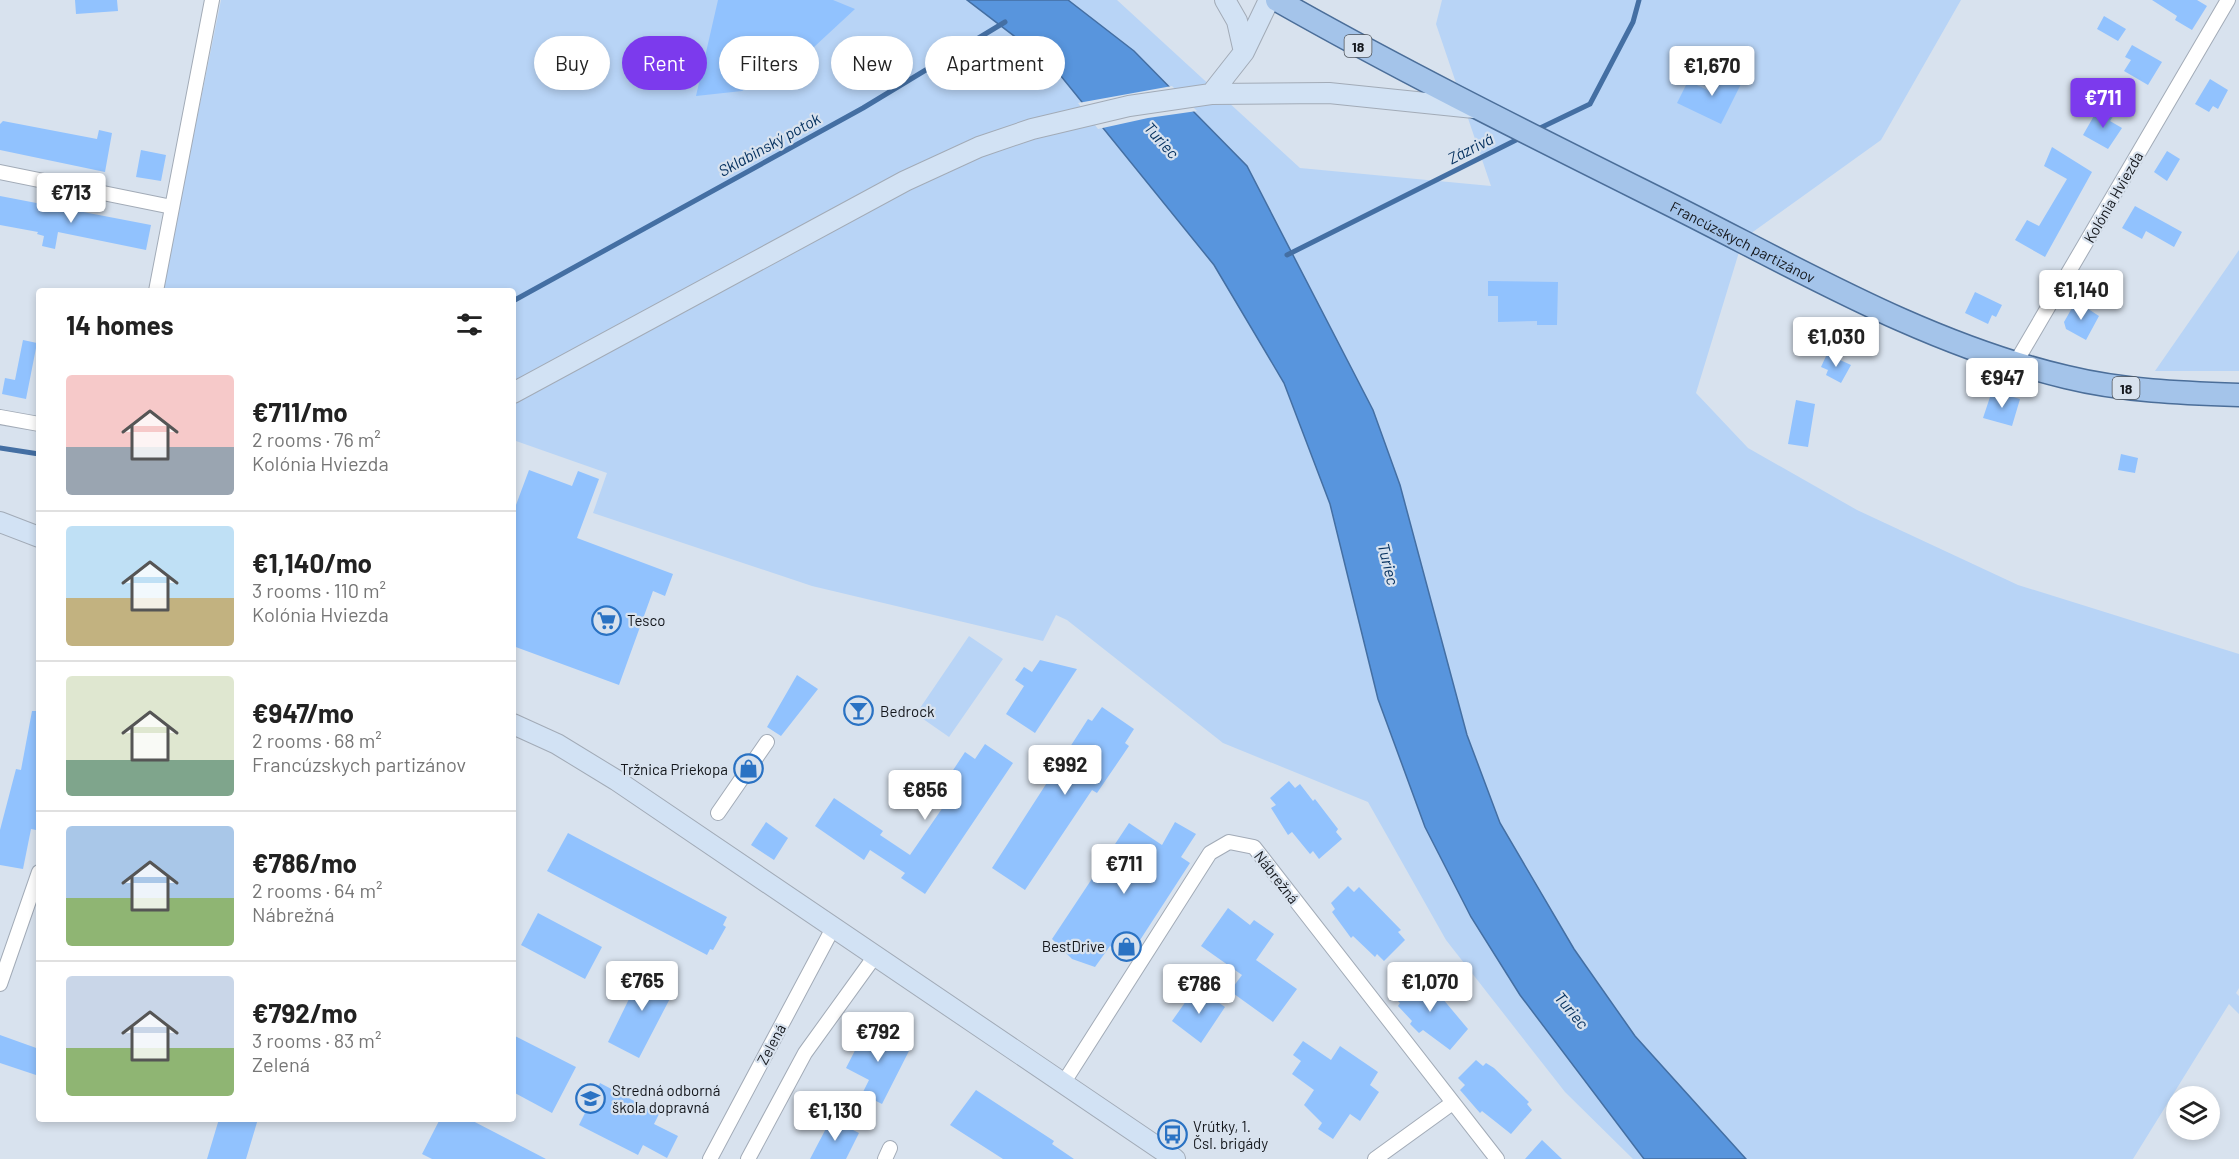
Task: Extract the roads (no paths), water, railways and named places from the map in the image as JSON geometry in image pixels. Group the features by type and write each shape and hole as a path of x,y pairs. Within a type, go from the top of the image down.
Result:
{"main road":[{"name":"Francúzskych partizánov","path":"1276,0 1391,65 1476,109 1894,316 1955,343 2106,386 2150,391 2239,395"}],"street":[{"path":"157,288 212,0"},
{"path":"1225,0 1237,21 1244,52"},
{"path":"1202,95 1244,52 1269,0"},
{"name":"Kolónia Hviezda","path":"2016,362 2228,0"},
{"path":"516,391 905,181 979,147 1074,117 1202,95 1329,93 1476,109"},
{"path":"0,172 172,207"},
{"path":"0,417 36,423"},
{"path":"0,522 36,536"},
{"path":"516,725 557,744 608,775 1175,1159"},
{"path":"718,813 767,742"},
{"name":"Nábrežná","path":"1064,1082 1209,853 1229,842 1254,847 1451,1104 1497,1159"},
{"path":"0,984 36,881"},
{"name":"Zelená","path":"710,1159 833,928"},
{"path":"748,1159 805,1053 875,956"},
{"path":"1375,1159 1451,1104"}],"water":[{"name":"Turiec","path":"967,0 1068,0 1134,51 1247,166 1373,410 1400,485 1467,735 1500,823 1574,949 1635,1036 1746,1159 1644,1159 1520,995 1471,917 1425,827 1378,699 1330,504 1284,383 1214,265 1065,81 1065,36 1014,36"}],"waterway":[{"name":"Zázrivá","path":"1536,130 1590,104 1633,22 1639,0"},
{"name":"Sklabinský potok","path":"516,299 863,108 1005,22"},
{"name":"Zázrivá","path":"1287,255 1522,137"},
{"name":"Sklabinský potok","path":"0,448 36,454"}],"place":[{"name":"Tesco","path":"606,620"},
{"name":"Bedrock","path":"859,711"},
{"name":"Tržnica Priekopa","path":"749,769"},
{"name":"BestDrive","path":"1126,946"},
{"name":"Stredná odborná škola dopravná","path":"591,1099"},
{"name":"Vrútky, 1. Čsl. brigády","path":"1172,1135"}]}
